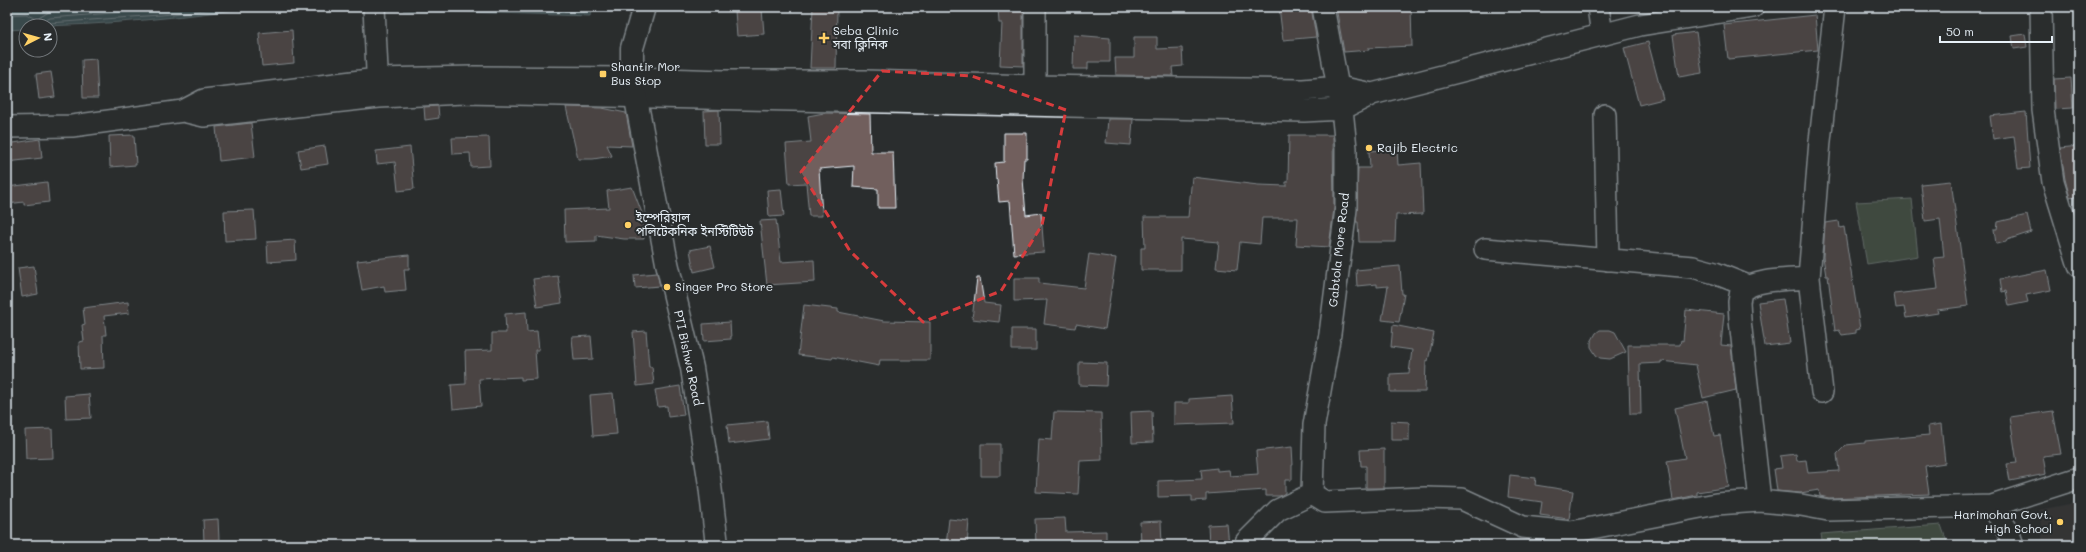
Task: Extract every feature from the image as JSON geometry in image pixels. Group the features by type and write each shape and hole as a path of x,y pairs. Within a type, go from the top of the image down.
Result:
{"highway":[{"name":"PTI Bishwa Road","path":"644,7 632,48 633,87 667,263 692,368 710,485 717,545"}],"street":[{"path":"374,7 378,88"},
{"path":"1034,96 1035,7"},
{"name":"Gabtola More Road","path":"1312,494 1314,425 1330,334 1346,209 1346,148 1342,109 1323,7"},
{"path":"1598,7 1602,34"},
{"path":"7,127 72,126 183,111 204,100 378,88 464,93 633,87 898,92 1034,96 1304,110 1342,109 1372,94 1602,34 1640,25 1753,7"},
{"path":"1822,392 1809,278 1820,141 1835,7"},
{"path":"2041,7 2043,110 2053,182 2079,266"},
{"path":"1034,96 1303,90 1339,87 1372,94"},
{"path":"1605,115 1608,260"},
{"path":"1485,249 1693,267 1715,273 1748,286"},
{"path":"1760,501 1739,302 1741,291 1748,286 1765,282 1809,278"},
{"path":"1245,545 1246,542 1278,510 1312,494 1325,502 1425,498 1462,499 1523,527 1571,532 1716,504 1760,501 1801,505 1828,510 1992,506 2079,478"},
{"path":"1992,506 2008,530 2013,545"}],"highlighted area":[{"path":"882,71 972,76 1066,110 1042,225 1001,291 923,322 850,251 801,172"}],"shaded area":[{"name":"Harimohan Govt. High School","path":"2079,502 2079,545 2043,545 2039,510"}],"green space":[{"path":"1912,199 1918,256 1867,264 1856,202"},
{"path":"1941,525 1948,545 1823,545 1821,534"}],"water":[{"path":"7,7 258,7 142,20 58,26 58,18 18,18 18,29 7,30"},
{"path":"403,7 591,7 590,16 403,10"}],"building":[{"name":"Seba Clinic সবা ক্লিনিক","path":"813,7 837,7 836,68 810,68"},
{"path":"998,7 1023,7 1023,66 1000,65 1002,23 999,23"},
{"path":"1279,7 1311,7 1316,37 1283,40"},
{"path":"1336,7 1411,7 1412,46 1368,48 1369,50 1344,52"},
{"path":"762,9 764,34 737,36 735,11"},
{"path":"1815,15 1818,50 1728,59 1724,25"},
{"path":"292,30 294,63 262,66 259,33"},
{"path":"1696,32 1702,73 1679,77 1673,35"},
{"path":"2025,34 2027,47 2014,49 2012,36"},
{"path":"1074,35 1110,38 1110,62 1088,62 1088,69 1073,69"},
{"path":"1134,37 1157,37 1157,49 1182,48 1183,66 1172,67 1173,76 1116,75 1115,58 1134,58"},
{"path":"1648,42 1663,99 1639,105 1624,48"},
{"path":"96,59 98,98 83,98 82,60"},
{"path":"51,72 55,97 39,99 36,74"},
{"path":"2071,78 2073,108 2055,109 2054,79"},
{"path":"438,106 439,118 425,120 424,107"},
{"path":"566,107 602,108 626,113 632,146 607,145 612,156 593,159 578,159"},
{"path":"719,110 720,144 705,144 704,111"},
{"path":"2026,112 2030,168 2018,169 2014,136 1993,139 1990,116"},
{"path":"824,113 870,114 871,152 893,152 895,208 878,208 878,189 853,187 854,166 819,169 822,216 809,216 806,183 789,184 786,144 811,142 808,116"},
{"path":"1108,119 1133,119 1131,145 1106,143"},
{"path":"251,123 255,157 219,161 216,127"},
{"path":"1004,133 1027,133 1027,159 1024,159 1023,179 1026,215 1041,213 1044,252 1014,254 1010,201 999,202 997,179 996,180 995,163 1004,162"},
{"path":"134,135 136,165 110,167 109,136"},
{"path":"1289,135 1333,135 1334,208 1329,247 1296,245 1298,218 1262,218 1260,244 1240,242 1237,270 1216,268 1219,242 1181,239 1181,270 1141,270 1141,248 1145,248 1144,217 1188,217 1192,177 1258,185 1286,186 1286,182 1288,182"},
{"path":"489,137 490,166 471,167 470,153 453,154 452,138"},
{"path":"40,139 42,158 7,162 7,144"},
{"path":"325,146 328,164 301,168 298,150"},
{"path":"2079,146 2079,196 2070,198 2060,148"},
{"path":"410,147 414,189 398,191 395,162 377,164 376,151"},
{"path":"1397,149 1398,165 1421,163 1423,214 1396,215 1395,242 1359,242 1358,222 1356,222 1358,168 1370,168 1369,151"},
{"path":"1951,181 1968,306 1937,310 1938,313 1906,318 1904,307 1896,308 1894,294 1938,289 1934,258 1944,257 1940,219 1925,221 1921,184"},
{"path":"47,182 49,202 24,205 24,202 7,204 7,187"},
{"path":"632,187 642,213 644,239 624,239 596,235 596,241 565,242 564,210 609,208 607,191"},
{"path":"781,189 784,216 769,217 767,190"},
{"path":"254,210 256,239 225,241 224,211"},
{"path":"2027,215 2031,232 2007,240 2006,242 1996,244 1994,229 1997,229 1998,222"},
{"path":"776,220 781,262 814,260 815,282 767,285 760,221"},
{"path":"1839,221 1840,228 1844,227 1860,329 1856,330 1856,333 1842,335 1839,330 1835,331 1828,276 1826,276 1823,257 1825,223"},
{"path":"295,240 296,260 268,262 267,242"},
{"path":"710,246 715,267 694,272 690,250"},
{"path":"1089,254 1116,258 1105,329 1076,324 1075,328 1044,324 1047,300 1014,301 1014,278 1039,278 1039,283 1084,288"},
{"path":"409,255 409,269 404,269 406,290 385,292 384,286 362,290 357,261"},
{"path":"34,266 38,294 22,297 18,268"},
{"path":"1400,266 1402,294 1404,294 1399,322 1382,320 1388,286 1377,287 1377,284 1357,286 1356,270"},
{"path":"2047,270 2051,290 2026,295 2028,302 2009,306 2006,291 2002,292 2000,279"},
{"path":"657,273 660,286 635,288 634,275"},
{"path":"558,276 562,303 537,307 533,279"},
{"path":"977,278 980,278 984,303 1001,305 999,322 972,319"},
{"path":"1783,299 1790,343 1765,346 1758,302"},
{"path":"128,302 129,313 104,316 106,335 103,335 104,368 80,369 79,342 84,341 82,325 85,324 83,308"},
{"path":"804,305 838,309 838,312 884,321 930,322 930,360 880,360 879,366 833,357 832,359 798,355"},
{"path":"1686,310 1724,314 1721,345 1731,346 1736,390 1703,398 1696,365 1661,361 1661,363 1640,364 1641,414 1630,414 1628,345 1680,345 1681,340 1683,341"},
{"path":"526,312 527,332 537,331 539,350 535,350 537,379 521,380 521,377 479,379 481,406 453,409 451,385 466,384 465,351 492,350 492,333 506,333 505,314"},
{"path":"730,322 731,339 704,341 703,324"},
{"path":"1393,325 1434,333 1428,361 1426,360 1425,392 1390,392 1390,374 1409,373 1412,350 1391,347"},
{"path":"1012,329 1036,329 1036,350 1012,350"},
{"path":"1600,330 1610,330 1615,332 1626,352 1610,359 1600,358 1596,355 1591,347 1591,342 1596,333"},
{"path":"646,331 649,367 652,367 654,384 637,386 633,332"},
{"path":"591,336 593,359 574,360 572,337"},
{"path":"1079,362 1107,363 1106,386 1079,385"},
{"path":"680,386 684,415 668,417 667,406 658,407 655,390"},
{"path":"613,393 617,434 593,436 590,395"},
{"path":"89,394 91,418 66,419 65,396"},
{"path":"1232,396 1234,423 1174,425 1174,403 1189,403 1189,399"},
{"path":"1707,401 1714,436 1720,435 1729,487 1697,492 1697,495 1673,500 1667,461 1685,458 1675,408"},
{"path":"1152,411 1153,442 1132,443 1131,412"},
{"path":"2053,411 2061,454 2043,456 2046,474 2010,481 2007,464 2017,463 2010,417"},
{"path":"1054,412 1101,413 1102,460 1080,461 1078,494 1036,492 1039,439 1052,440"},
{"path":"767,421 769,439 729,444 727,425"},
{"path":"1391,421 1409,422 1409,440 1391,440"},
{"path":"1941,424 1945,463 1925,466 1929,494 1829,498 1820,496 1819,490 1800,493 1777,491 1774,469 1782,468 1780,456 1796,454 1797,461 1806,460 1808,473 1839,471 1837,454 1846,445 1865,443 1865,441 1929,435 1928,426"},
{"path":"52,429 53,458 26,459 25,430"},
{"path":"981,444 1000,444 1000,476 981,476"},
{"path":"1292,447 1292,480 1285,480 1285,493 1280,496 1266,496 1266,490 1206,494 1206,500 1192,501 1192,496 1158,497 1158,481 1202,479 1201,470 1217,468 1217,471 1229,470 1230,476 1258,474 1256,451"},
{"path":"1384,449 1384,488 1366,488 1366,466 1361,466 1360,450"},
{"path":"1510,475 1536,478 1535,485 1573,491 1569,519 1540,515 1542,502 1508,497"},
{"path":"1065,518 1066,532 1106,531 1106,541 1102,541 1102,545 1086,545 1086,542 1036,545 1035,519"},
{"path":"218,519 219,540 204,542 203,520"},
{"path":"949,519 969,521 967,545 946,545"},
{"path":"1161,521 1162,545 1141,545 1140,522"},
{"path":"1227,524 1229,545 1209,545 1208,525"}],"place":[{"name":"Seba Clinic সবা ক্লিনিক","path":"824,38"},
{"name":"Shantir Mor Bus Stop","path":"603,74"},
{"name":"Rajib Electric","path":"1369,148"},
{"name":"ইম্পেরিয়াল পলিটেকনিক ইনস্টিটিউট","path":"628,225"},
{"name":"Singer Pro Store","path":"667,287"},
{"name":"Harimohan Govt. High School","path":"2060,522"}]}
